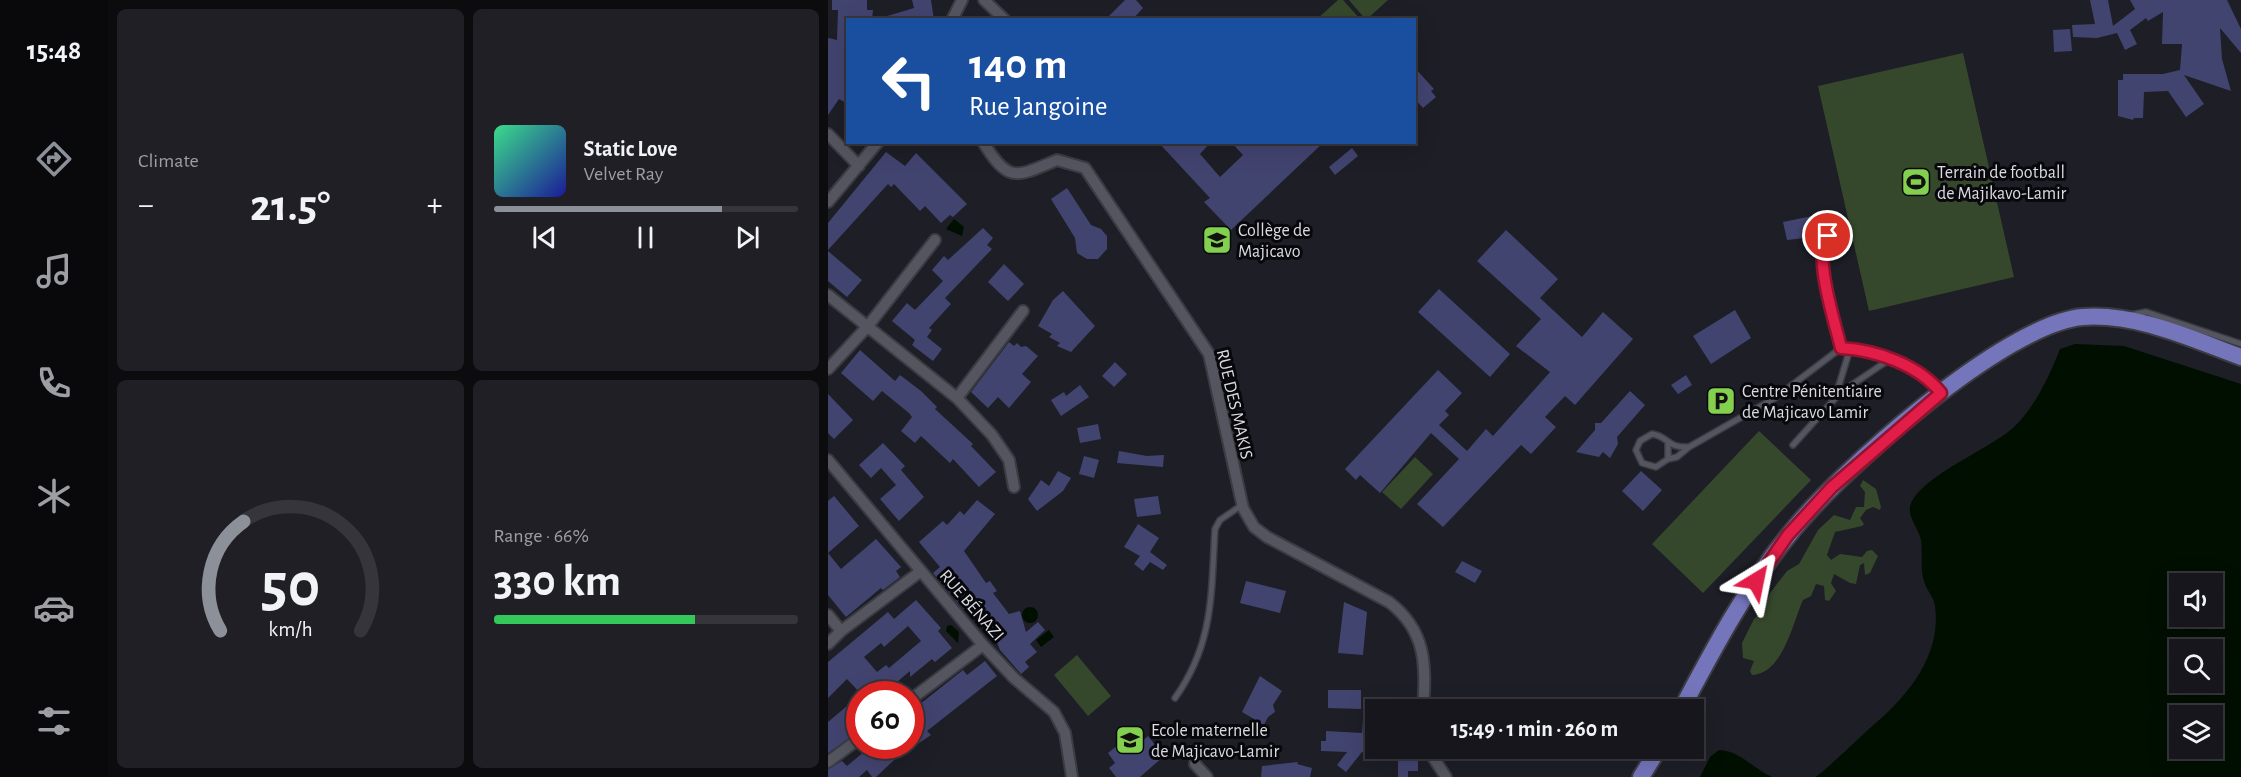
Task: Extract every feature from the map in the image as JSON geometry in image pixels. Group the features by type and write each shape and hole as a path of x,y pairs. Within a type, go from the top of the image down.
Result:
{"main road":[{"path":"1687,699 1744,597 1788,535 1832,487 1973,368 2058,320 2085,316 2113,318 2158,328 2241,357"},
{"path":"1641,777 1652,759"}],"street":[{"path":"953,18 962,0"},
{"path":"984,0 1003,18"},
{"path":"828,134 859,166"},
{"path":"828,202 876,144"},
{"name":"RUE DES MAKIS","path":"984,144 998,166 1013,173 1025,174 1057,160 1084,168 1097,184 1209,354 1242,506 1254,527 1267,537 1389,603 1401,612 1415,630 1424,651 1425,699"},
{"path":"828,369 868,326 935,240"},
{"path":"828,296 957,399 1002,447 1008,460 1014,487"},
{"path":"957,399 1023,311"},
{"name":"RUE BÉNAZI","path":"828,460 983,645 1014,678 1054,712 1065,732 1072,777"},
{"path":"828,644 841,631 921,572"},
{"path":"828,615 841,631"},
{"path":"924,689 983,645"},
{"path":"828,762 846,748"},
{"path":"1434,759 1446,777"},
{"path":"1195,764 1207,777"}],"lane":[{"path":"1841,348 1824,272 1823,247 1828,236 1842,231"},
{"path":"2113,318 2146,312 2241,344"},
{"path":"1689,447 1677,448 1668,444 1662,437 1652,434 1640,441 1636,450 1639,459 1651,467 1660,466 1668,459 1677,457 1689,447 1775,398 1841,348 1878,354 1890,359 1930,380 1941,393"},
{"path":"1834,399 1850,349"},
{"path":"1793,445 1834,399 1890,359"},
{"path":"1668,444 1668,459"},
{"path":"1174,698 1199,656 1207,634 1215,529 1220,519 1242,506"}],"green space":[{"path":"1338,0 1343,0 1359,18 1318,18"},
{"path":"1349,0 1388,0 1368,18 1364,18"},
{"name":"Terrain de football de Majikavo-Lamir","path":"1963,53 2014,277 1869,311 1818,86"},
{"path":"1759,431 1811,480 1703,593 1652,544"},
{"path":"1415,457 1433,474 1401,509 1382,492"},
{"path":"1863,480 1876,489 1880,510 1873,507 1866,510 1860,518 1864,524 1862,526 1835,532 1827,555 1831,560 1840,554 1862,557 1867,551 1872,550 1878,556 1870,573 1865,575 1864,563 1860,565 1856,584 1834,574 1831,583 1836,591 1829,601 1825,600 1824,586 1816,584 1811,596 1803,600 1779,657 1763,672 1752,675 1750,671 1754,661 1743,658 1742,643 1754,619 1763,611 1770,593 1787,571 1799,564 1818,530 1834,515 1850,520 1856,507 1864,507 1865,492 1860,486"},
{"path":"1077,655 1111,696 1088,716 1054,675"}],"shaded area":[{"path":"954,219 964,227 962,236 946,229"},
{"path":"2075,344 2124,346 2241,384 2241,777 1815,777 1896,704 1908,690 1927,659 1936,625 1935,606 1924,581 1921,540 1910,511 1915,496 1940,474 2014,427 2029,410 2052,369 2060,349"},
{"path":"1030,607 1038,615 1030,623 1022,615"},
{"path":"951,625 959,632 958,643 946,631 947,626"},
{"path":"1049,630 1054,637 1041,647 1036,640"},
{"path":"1719,750 1740,757 1772,777 1700,777 1710,757"}],"building":[{"path":"832,0 867,0 867,10 873,10 872,18 846,18 846,103 839,99 828,115 828,38 837,40 838,10 832,10"},
{"path":"912,0 931,0 934,18 884,17 914,8"},
{"path":"1125,0 1136,0 1143,8 1134,18 1107,18"},
{"path":"2090,0 2108,0 2113,26 2135,9 2130,0 2227,0 2241,29 2241,53 2220,28 2222,59 2231,91 2184,75 2204,104 2186,117 2168,91 2144,92 2143,118 2133,120 2118,116 2118,80 2123,80 2123,74 2163,74 2180,70 2182,44 2162,44 2163,12 2148,21 2146,18 2130,30 2137,44 2125,50 2117,33 2097,38 2073,37 2072,25 2095,24"},
{"path":"2070,29 2072,51 2054,52 2053,30"},
{"path":"1416,69 1434,89 1431,91 1436,97 1423,108 1416,100"},
{"path":"1160,144 1209,144 1200,154 1220,177 1243,155 1233,144 1322,144 1231,230 1204,202 1210,198"},
{"path":"1352,148 1358,156 1335,175 1329,167"},
{"path":"886,152 905,166 916,153 967,204 953,217 950,215 941,223 925,206 920,211 894,184 891,187 888,184 828,250 828,223"},
{"path":"1067,188 1091,225 1101,229 1107,236 1107,249 1098,259 1087,259 1077,253 1075,238 1051,199"},
{"path":"1822,214 1826,232 1813,235 1813,237 1787,240 1783,222"},
{"path":"983,228 993,238 987,245 992,249 945,298 951,304 929,328 932,330 927,337 942,349 933,361 912,345 915,340 892,321 907,303 915,310 943,281 932,270 944,256 948,260"},
{"path":"1506,230 1558,279 1540,298 1582,337 1603,312 1633,339 1575,405 1565,396 1545,417 1556,427 1531,454 1521,445 1443,527 1417,504 1459,459 1431,433 1380,493 1360,475 1356,480 1345,469 1438,370 1462,393 1445,411 1449,415 1439,425 1467,451 1486,429 1493,436 1550,372 1516,346 1541,319 1477,261"},
{"path":"828,251 862,280 847,297 828,281"},
{"path":"1004,264 1024,284 1008,301 988,282"},
{"path":"1439,289 1510,354 1490,377 1418,312"},
{"path":"1063,291 1095,326 1071,352 1057,346 1060,343 1049,337 1052,334 1038,326 1053,300"},
{"path":"1735,310 1751,338 1711,364 1693,336"},
{"path":"1009,342 1014,346 1017,343 1021,347 1026,346 1038,356 1022,374 1031,382 1009,408 998,397 988,408 971,392"},
{"path":"860,350 895,381 900,375 921,391 937,407 935,409 973,444 971,446 996,472 979,487 953,459 950,463 921,436 915,443 901,431 912,417 909,413 882,391 873,401 841,373"},
{"path":"1115,362 1127,374 1114,387 1102,376"},
{"path":"1686,375 1692,385 1678,394 1671,385"},
{"path":"1080,385 1089,397 1061,416 1051,400 1064,392 1066,396"},
{"path":"1630,391 1645,405 1617,437 1618,444 1610,458 1603,452 1599,457 1576,452 1595,430 1595,423 1601,423"},
{"path":"828,394 853,420 834,439 828,433"},
{"path":"1098,424 1101,439 1080,443 1077,428"},
{"path":"883,443 905,466 901,470 924,497 899,521 880,499 896,485 881,468 871,478 859,465"},
{"path":"1119,451 1147,456 1164,455 1163,467 1117,463"},
{"path":"1084,456 1099,460 1094,478 1079,474"},
{"path":"1058,471 1071,478 1063,491 1037,511 1028,499 1041,480 1049,486"},
{"path":"1641,471 1662,490 1643,511 1622,491"},
{"path":"834,496 859,526 828,553 828,501"},
{"path":"1158,496 1161,514 1137,517 1134,499"},
{"path":"977,500 995,514 964,551 986,583 990,581 997,591 993,593 1009,614 1020,611 1026,632 1038,622 1045,630 1030,644 1037,652 1025,662 1029,667 1021,674 1000,650 989,622 975,601 963,609 933,573 940,567 919,542 943,521 947,525 960,511 964,515"},
{"path":"1138,524 1159,538 1150,552 1167,565 1163,570 1150,562 1143,571 1134,564 1140,556 1124,547"},
{"path":"876,539 901,567 896,571 900,577 883,590 881,588 846,617 828,595 828,553 841,569"},
{"path":"1462,561 1482,571 1475,583 1455,572"},
{"path":"1246,581 1286,591 1280,613 1240,603"},
{"path":"916,600 941,628 938,631 952,648 935,662 932,659 910,677 910,671 898,681 849,681 847,679 828,698 828,662 888,612 894,619","holes":["908,626 921,641 889,668 886,665 877,672 864,657 881,643 884,647"]},
{"path":"1344,602 1367,612 1363,655 1338,653"},
{"path":"985,661 997,676 927,731 931,735 924,740 924,701 963,670 967,675"},
{"path":"1260,676 1282,691 1273,705 1275,712 1268,717 1264,725 1242,712"},
{"path":"1328,690 1361,690 1361,709 1328,708"},
{"path":"1365,706 1365,752 1362,752 1346,772 1337,765 1347,752 1321,751 1321,741 1326,741 1326,731 1362,733"},
{"path":"846,707 846,741 828,753 828,722"},
{"path":"1134,732 1141,742 1148,736 1164,756 1140,777 1116,777 1109,768 1115,763 1108,753"},
{"path":"855,759 895,759 876,777 872,777 867,770 859,777 828,777 828,769 842,761 847,766"},
{"path":"1398,759 1418,759 1418,771 1408,771 1408,777 1398,777"},
{"path":"1298,762 1297,764 1312,768 1310,777 1261,777 1262,766"}],"place":[{"name":"Terrain de football de Majikavo-Lamir","path":"1916,182"},
{"name":"Collège de Majicavo","path":"1217,240"},
{"name":"Centre Pénitentiaire de Majicavo Lamir","path":"1721,401"},
{"name":"Ecole maternelle de Majicavo-Lamir","path":"1130,740"}],"route":[{"path":"1756,581 1788,535 1832,487 1941,393 1930,380 1890,359 1863,350 1841,348 1824,272 1823,247 1824,240 1828,236"}]}
